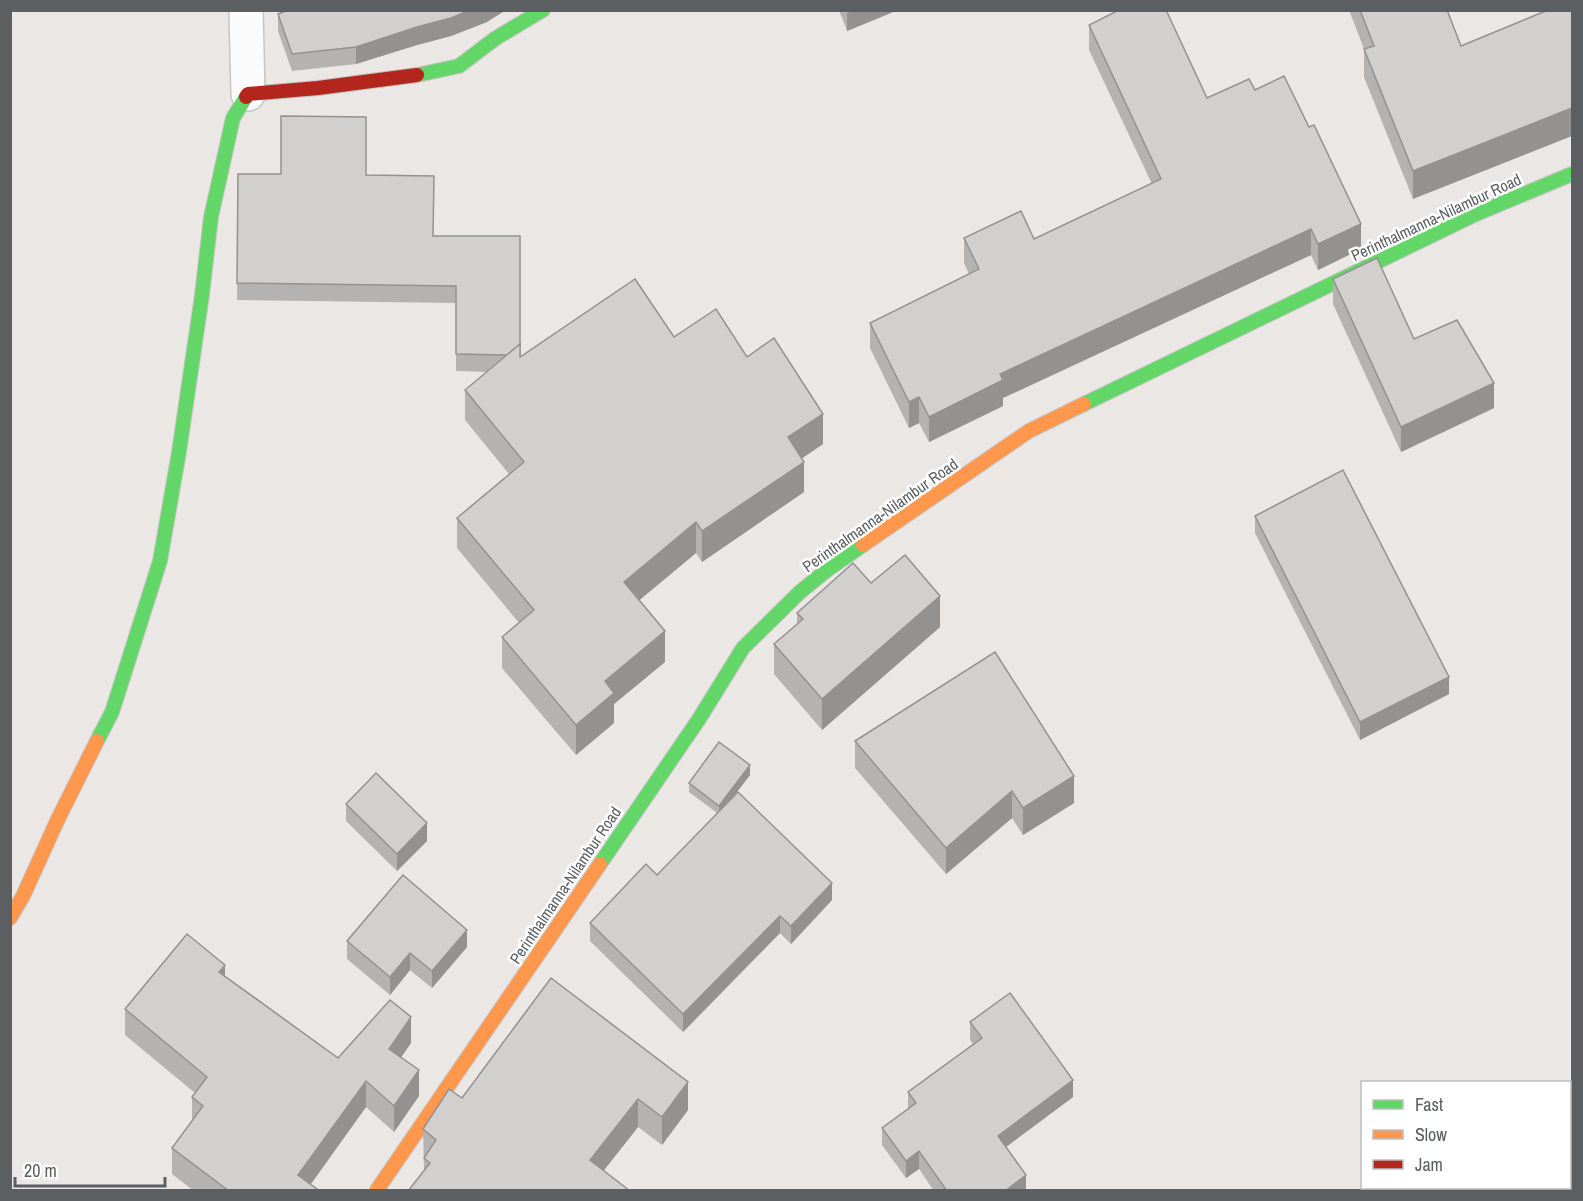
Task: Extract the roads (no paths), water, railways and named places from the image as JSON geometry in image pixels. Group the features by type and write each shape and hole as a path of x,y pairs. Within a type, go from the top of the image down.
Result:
{"main road":[{"path":"10,918 23,896 58,819 112,712 160,561 179,452 211,217 232,118 249,94 410,76 459,66 496,38 543,10"},
{"name":"Perinthalmanna-Nilambur Road","path":"377,1191 699,720 743,648 800,592 827,570 1029,431 1466,219 1572,174"}],"street":[{"path":"246,10 249,94"}]}
